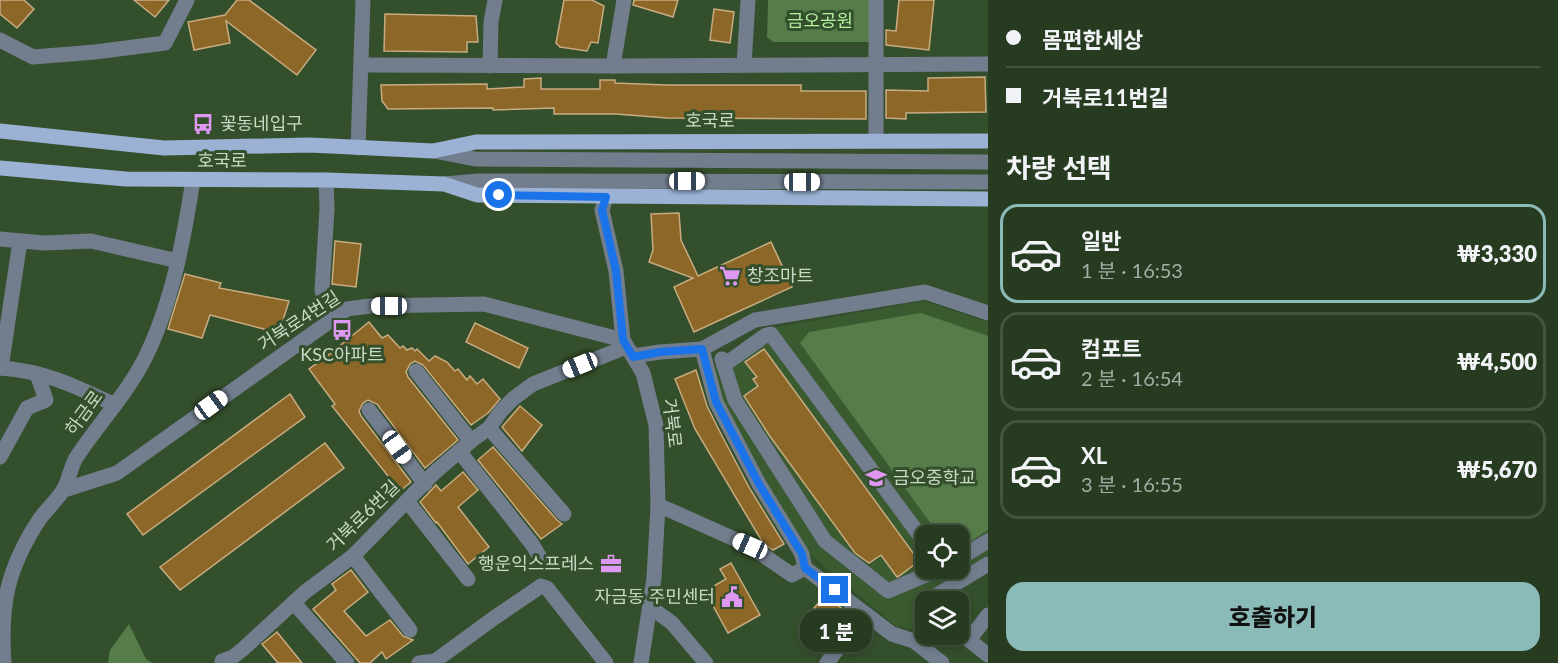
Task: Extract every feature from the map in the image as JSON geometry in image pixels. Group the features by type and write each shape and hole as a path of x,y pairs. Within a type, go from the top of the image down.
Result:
{"main road":[{"name":"호국로","path":"0,131 164,148 310,145 433,151 476,142 988,141"},
{"name":"호국로","path":"0,168 126,179 326,180 444,184 477,195 988,199"}],"street":[{"path":"0,40 33,57 165,44 187,0"},
{"path":"358,148 363,65 363,0"},
{"path":"490,66 491,22 495,0"},
{"path":"613,66 624,0"},
{"path":"744,64 748,0"},
{"path":"876,0 876,140"},
{"path":"363,65 988,64"},
{"name":"호국로","path":"433,151 475,159 988,162"},
{"name":"하금로","path":"4,663 3,613 7,584 13,568 40,519 64,490 74,461 115,405 146,357 170,293 194,180"},
{"path":"326,180 327,209 322,290 330,320"},
{"name":"호국로","path":"444,184 478,181 988,182"},
{"name":"거북로","path":"606,197 602,210 616,271 627,348 643,373 656,425 658,505 654,578 641,663"},
{"path":"0,239 44,243 91,241 178,261"},
{"path":"20,241 0,368 23,370 63,381 115,405"},
{"path":"627,348 660,352 702,349 754,320 925,292 988,313"},
{"name":"거북로4번길","path":"64,490 117,473 347,309 370,306 484,304 627,348"},
{"path":"915,529 771,334 723,362 735,400 825,541 888,591 916,579"},
{"name":"거북로6번길","path":"223,663 222,661 233,657 306,592 353,556 424,484 465,446 489,428 508,405 533,384 627,348"},
{"path":"702,349 716,402 759,484 802,554 805,568 892,634 914,641 942,663"},
{"path":"416,370 544,564"},
{"path":"0,457 27,408 46,400 37,374"},
{"path":"369,410 424,484"},
{"path":"489,428 564,514"},
{"path":"407,501 468,579"},
{"path":"658,505 750,546 792,574 805,568"},
{"path":"969,552 988,541"},
{"path":"353,556 410,630"},
{"path":"943,591 988,564"},
{"path":"419,663 435,662 541,586 547,588 606,663"},
{"path":"294,603 347,663"},
{"path":"650,607 672,623 706,663"},
{"path":"827,663 864,613"},
{"path":"988,615 969,640 988,655"}],"shaded area":[{"name":"금오중학교","path":"924,301 988,322 988,555 969,567 969,525 915,525 915,579 949,579 930,591 915,591 915,629 907,629 901,625 898,628 810,554 730,421 712,367 755,332"}],"green space":[{"name":"금오공원","path":"768,0 872,0 872,42 773,42 767,37"},
{"path":"921,313 988,336 988,530 969,542 969,525 932,525 800,343 809,332"},
{"path":"129,624 146,659 153,663 108,663 110,650"}],"building":[{"path":"0,0 24,0 34,9 17,28 0,14"},
{"path":"134,0 169,0 155,17"},
{"path":"237,0 249,0 316,50 297,75 226,21 230,43 194,50 188,22 225,15"},
{"path":"564,0 592,0 604,6 598,43 591,42 587,51 560,47 556,43"},
{"path":"634,0 678,0 673,17 633,5"},
{"path":"899,0 934,0 929,50 886,45 886,30 896,31"},
{"path":"714,9 734,12 730,43 710,40"},
{"path":"385,14 476,16 478,42 467,42 467,52 384,51"},
{"path":"985,77 986,112 906,113 906,119 886,118 886,90 928,91 928,78"},
{"path":"541,78 541,89 600,89 600,80 615,80 615,83 666,85 801,85 801,91 866,91 866,119 667,118 616,114 554,114 554,108 388,109 382,101 381,85 487,84 487,89 524,87 524,79"},
{"path":"679,213 681,240 698,276 771,242 792,287 694,332 674,287 693,278 649,262 653,250 651,214"},
{"path":"335,241 361,244 356,287 332,284"},
{"path":"185,274 221,283 219,288 289,301 279,333 210,315 202,338 168,329"},
{"path":"369,322 382,338 388,335 400,348 403,346 407,350 417,349 429,361 435,356 447,362 455,371 458,369 467,380 470,376 477,384 483,379 500,399 488,413 471,425 423,365 415,361 410,364 406,372 408,377 458,440 425,468 377,404 368,400 363,403 359,411 361,416 411,482 400,491 332,406 335,404 309,369"},
{"path":"475,323 528,348 519,368 466,342"},
{"path":"764,349 915,556 915,564 897,577 881,555 869,563 855,553 769,435 744,396 758,386 753,379 757,377 745,362"},
{"path":"696,370 707,406 721,434 750,489 784,544 773,550 763,543 695,429 675,379"},
{"path":"290,394 305,417 143,535 127,514"},
{"path":"520,406 542,425 522,451 502,427"},
{"path":"325,443 344,468 180,590 160,567"},
{"path":"493,447 562,524 541,539 478,460"},
{"path":"463,472 478,490 458,507 489,547 468,564 420,502 436,485 441,491"},
{"path":"731,563 760,615 728,633 705,591 726,579 720,569"},
{"path":"351,570 368,592 344,611 366,636 390,620 403,636 413,640 386,659 382,652 370,663 360,663 313,609 336,590 332,584"},
{"path":"824,597 850,615 836,635 816,616 819,613 814,608"},
{"path":"277,632 302,663 278,663 262,644"}],"place":[{"name":"꽃동네입구","path":"203,124"},
{"name":"창조마트","path":"730,276"},
{"name":"KSC아파트","path":"342,330"},
{"name":"금오중학교","path":"876,478"},
{"name":"행운익스프레스","path":"611,564"},
{"name":"자금동 주민센터","path":"732,597"}],"route":[{"path":"499,195 606,197 602,210 616,271 623,340 626,348 633,357 660,352 702,349 716,402 759,484 802,554 805,568 835,590"}]}
